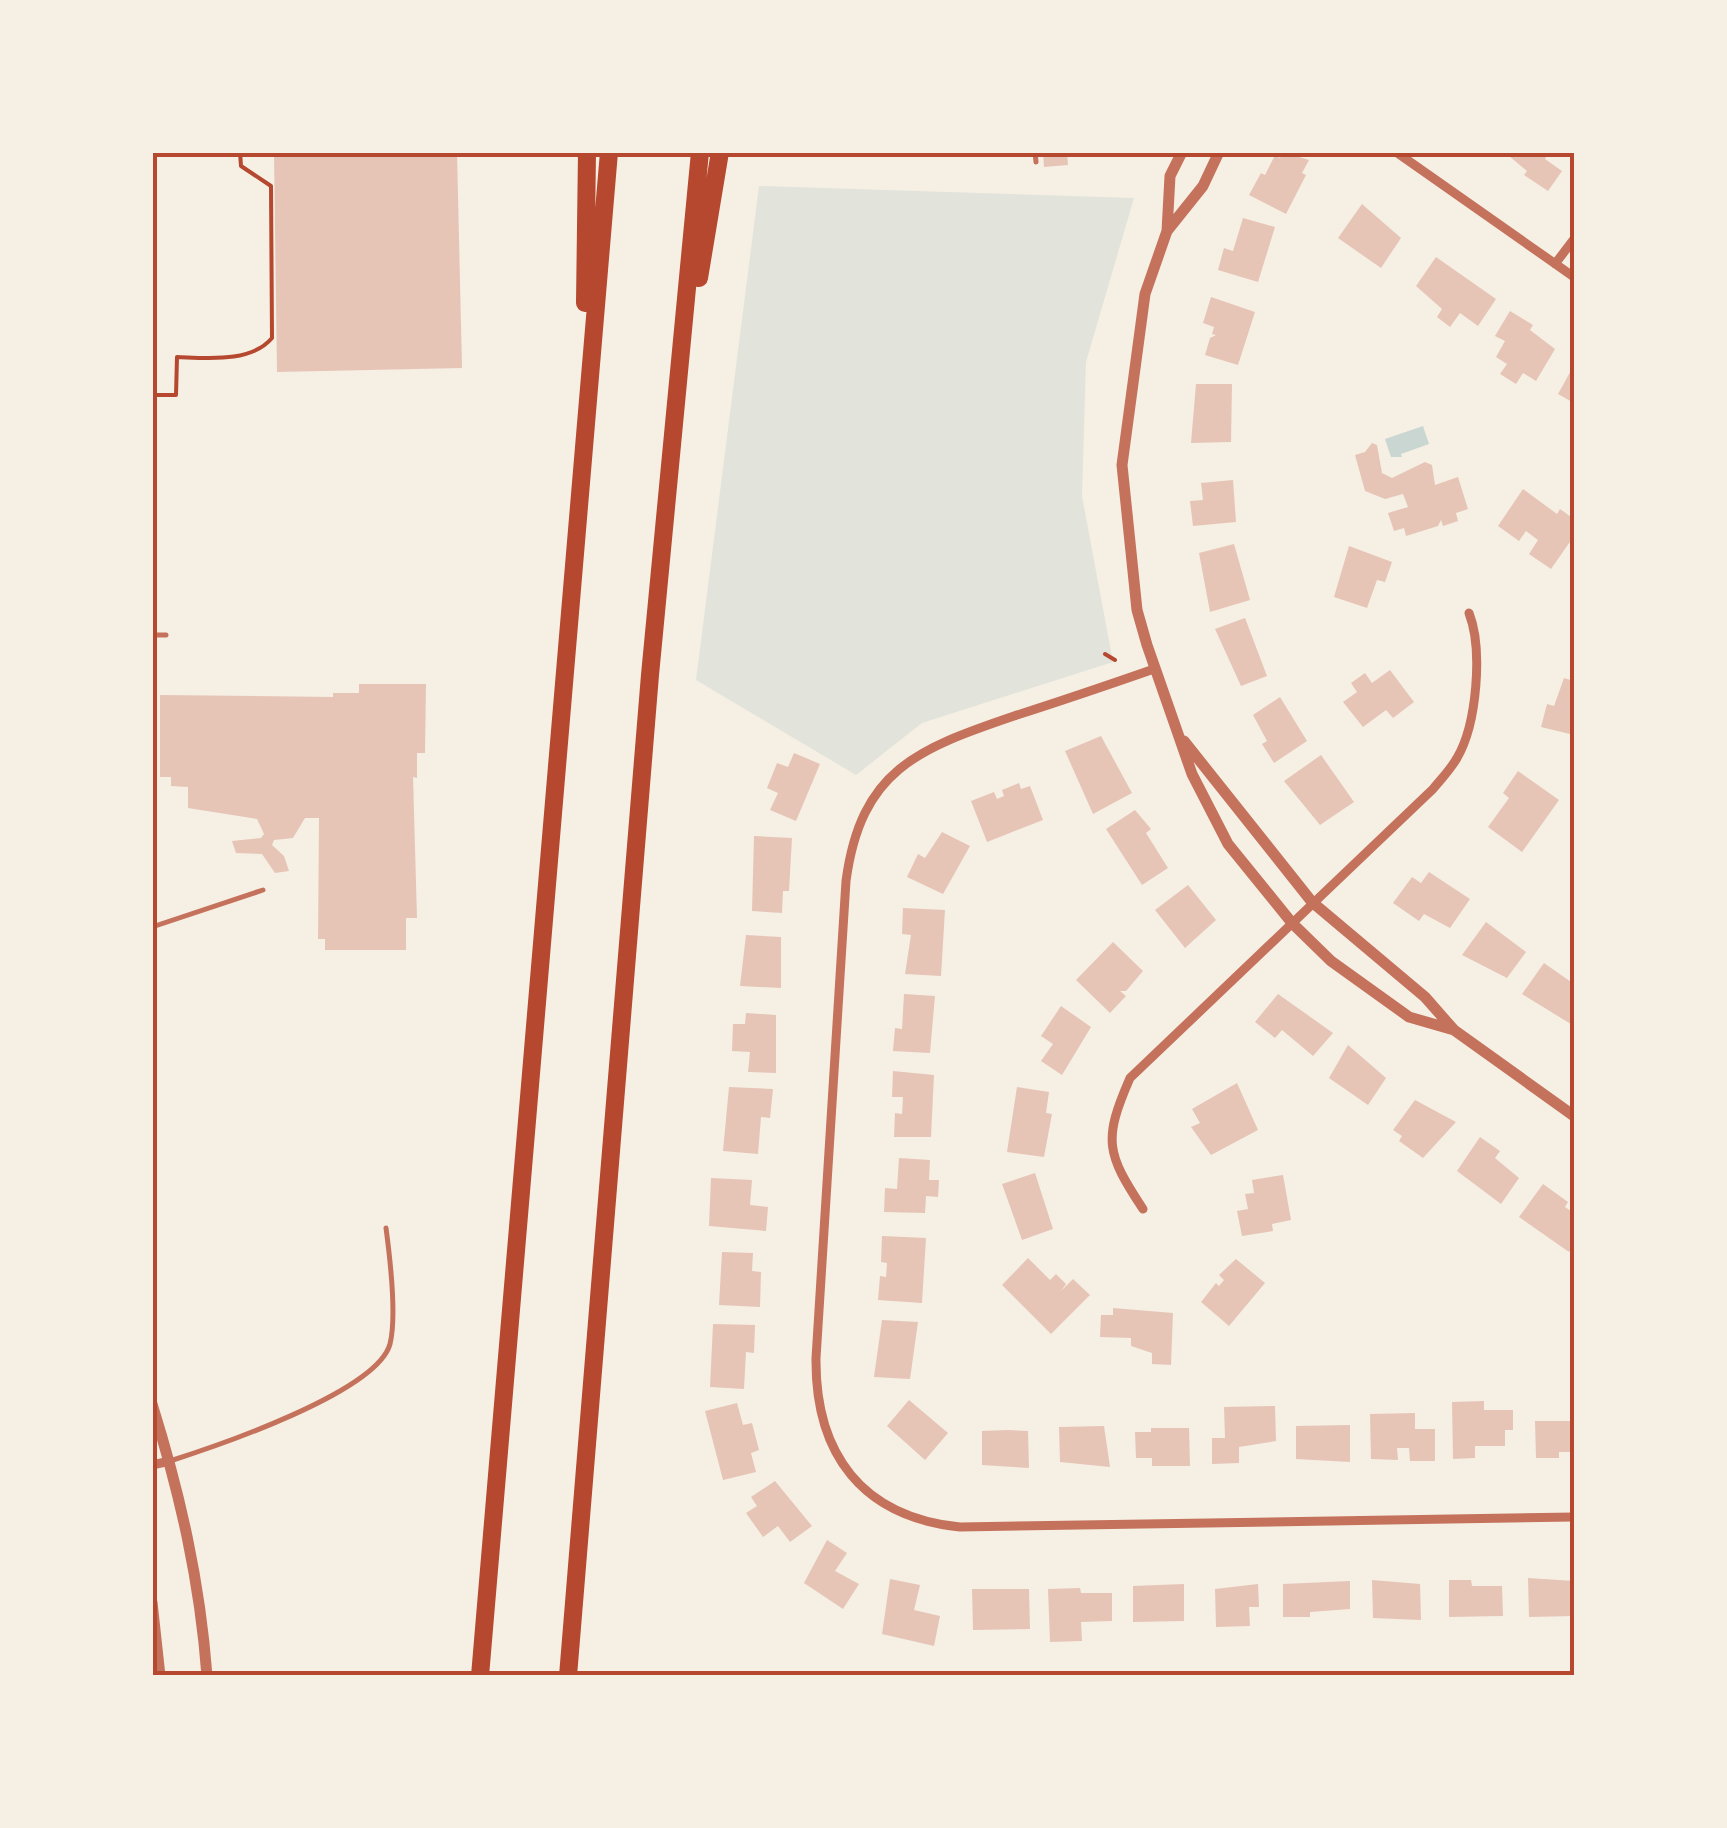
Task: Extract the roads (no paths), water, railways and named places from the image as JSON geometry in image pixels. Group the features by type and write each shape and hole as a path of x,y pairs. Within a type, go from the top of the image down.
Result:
{"highway":[{"path":"586,408 587,152"},
{"path":"480,1676 609,152"},
{"path":"568,1676 700,152"},
{"path":"676,401 720,152"}],"street":[{"path":"1182,152 1170,176 1167,231 1145,294 1122,465 1137,610 1154,668 1192,774 1228,844 1292,922 1332,961 1409,1017 1454,1030"},
{"path":"1167,231 1203,186 1219,152"},
{"path":"1396,152 1574,277"},
{"path":"1555,264 1574,239"},
{"path":"1142,1210 1118,1172 1110,1133 1130,1078 1433,789 1457,760 1474,689 1478,636 1469,613"},
{"path":"1154,668 941,741 915,754 869,802 850,854 816,1358 819,1412 844,1468 865,1490 915,1518 936,1525 1574,1517"},
{"path":"1180,735 1312,902 1426,997 1454,1030 1574,1116"},
{"path":"152,1404 170,1461 199,1587 207,1676"},
{"path":"152,1465 170,1461"},
{"path":"152,1602 160,1676"}],"lane":[{"path":"1035,152 1036,162"},
{"path":"152,635 166,635"},
{"path":"152,927 263,890"},
{"path":"170,1461 329,1396 380,1363 390,1343 386,1228"}]}
